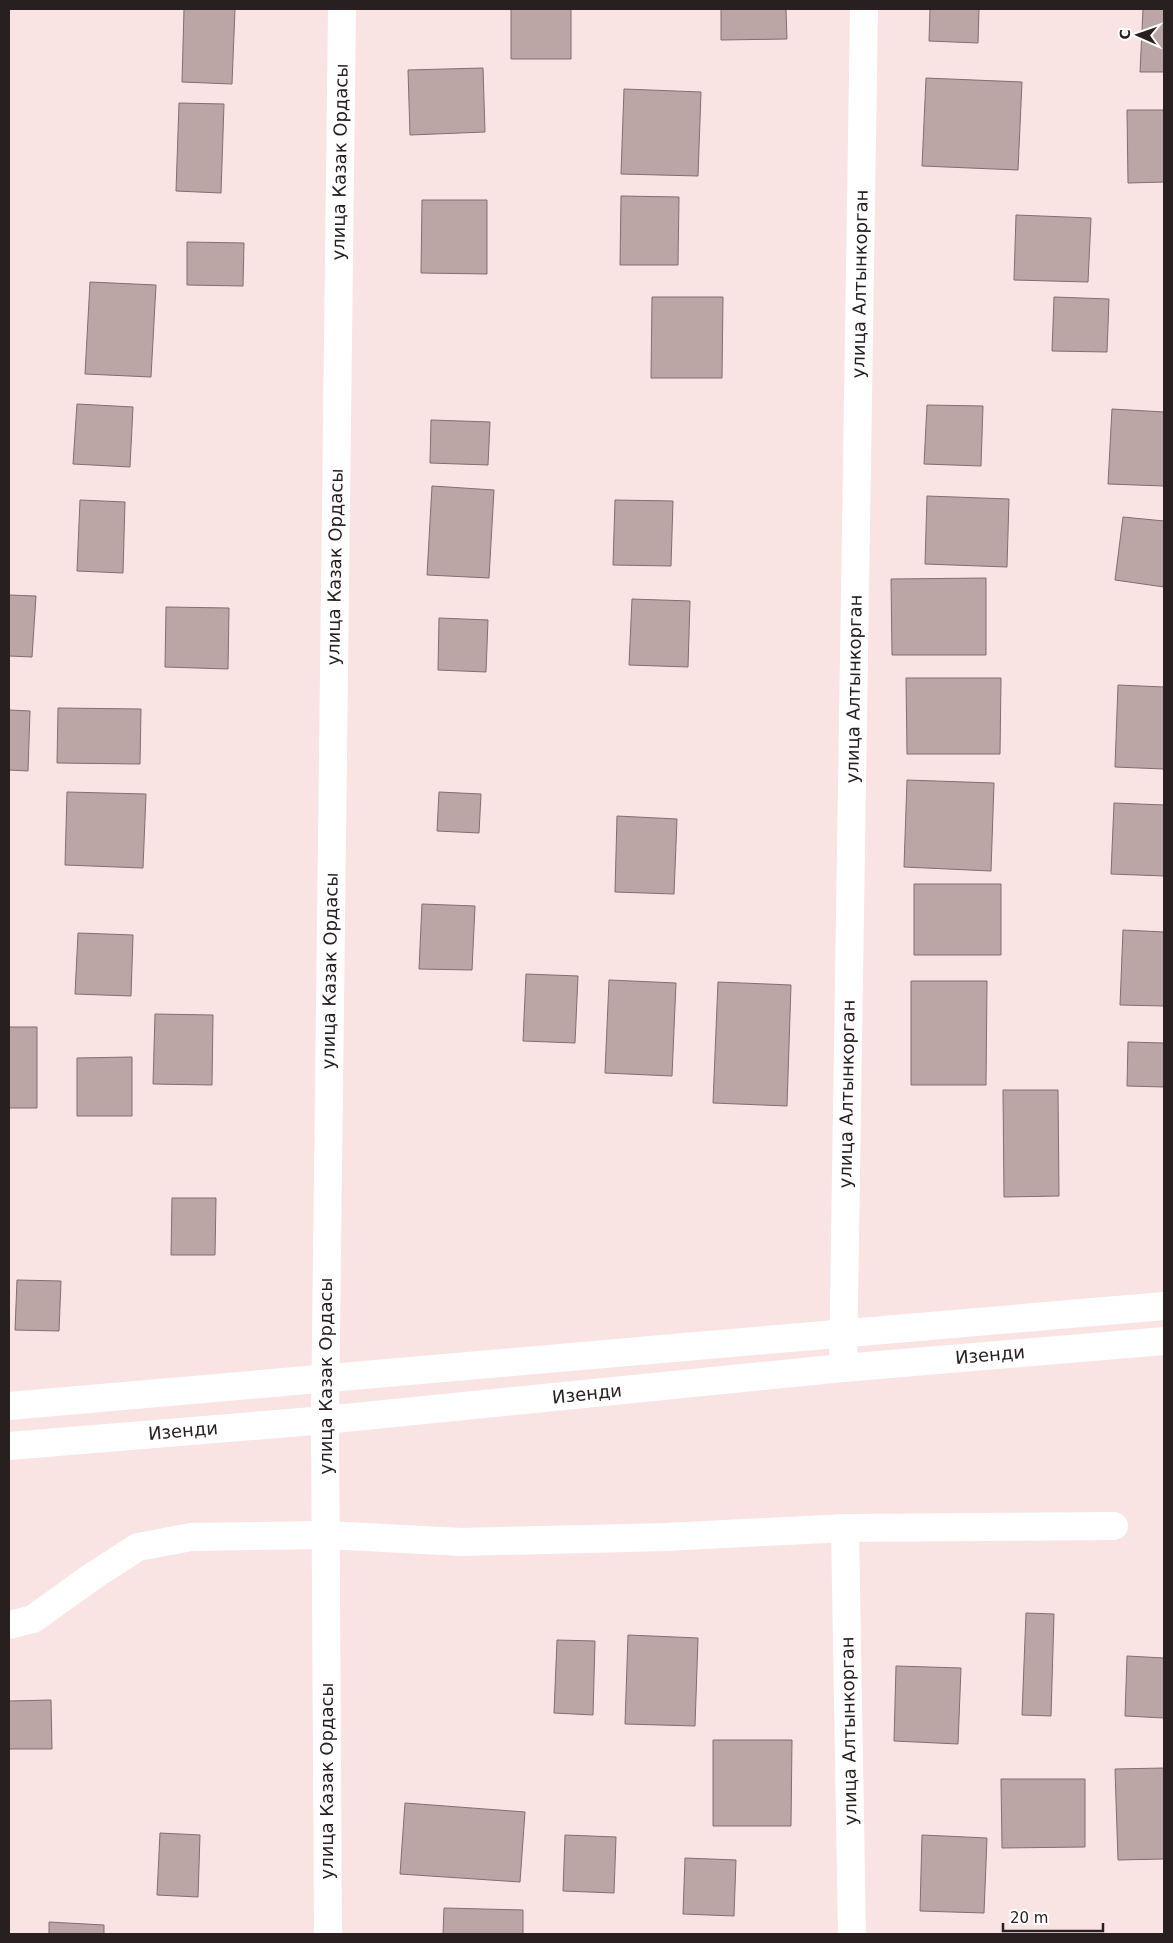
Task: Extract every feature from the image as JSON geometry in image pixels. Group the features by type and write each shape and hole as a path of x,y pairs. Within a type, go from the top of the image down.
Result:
{"street":[{"name":"улица Казак Ордасы","path":"328,1934 325,1420 342,9"},
{"name":"улица Алтынкорган","path":"843,1368 864,9"},
{"name":"Изенди","path":"9,1406 326,1376 1164,1306"},
{"name":"Изенди","path":"9,1446 325,1420 843,1368 1164,1341"},
{"path":"9,1625 33,1619 93,1576 138,1547 190,1537 326,1535 462,1542 666,1537 845,1528 1114,1526"},
{"name":"улица Алтынкорган","path":"845,1528 852,1934"}],"building":[{"path":"184,9 235,9 232,84 182,82"},
{"path":"511,9 571,9 571,59 511,59"},
{"path":"721,9 786,9 787,39 721,40"},
{"path":"930,9 979,9 978,43 929,41"},
{"path":"1143,9 1164,9 1164,72 1140,72"},
{"path":"483,68 485,132 410,135 408,70"},
{"path":"926,78 1022,82 1018,170 922,166"},
{"path":"624,89 701,92 698,176 621,174"},
{"path":"179,103 224,104 221,193 176,191"},
{"path":"1127,110 1164,110 1164,182 1128,183"},
{"path":"621,196 679,197 678,265 620,265"},
{"path":"422,200 487,200 487,274 421,273"},
{"path":"1016,215 1091,218 1088,282 1014,280"},
{"path":"187,242 244,243 243,286 187,285"},
{"path":"90,282 156,285 151,377 85,374"},
{"path":"652,297 723,297 722,378 651,378"},
{"path":"1054,297 1109,299 1107,352 1052,351"},
{"path":"77,404 133,407 130,467 73,464"},
{"path":"927,405 983,406 981,466 924,464"},
{"path":"1112,409 1164,412 1164,486 1108,484"},
{"path":"431,420 490,422 488,465 430,463"},
{"path":"432,486 494,490 489,578 427,575"},
{"path":"927,496 1009,499 1007,567 925,564"},
{"path":"80,500 125,502 123,573 77,571"},
{"path":"615,500 673,501 671,566 613,565"},
{"path":"1123,517 1164,521 1164,587 1115,580"},
{"path":"986,578 986,655 892,655 891,579"},
{"path":"9,595 36,596 32,657 9,656"},
{"path":"632,599 690,601 688,667 629,665"},
{"path":"166,607 229,608 228,669 165,667"},
{"path":"439,618 488,620 486,672 438,670"},
{"path":"906,678 1001,678 1000,754 907,754"},
{"path":"1118,685 1164,687 1164,769 1115,767"},
{"path":"58,708 141,709 140,764 57,763"},
{"path":"9,710 30,711 28,771 9,770"},
{"path":"907,780 994,783 991,871 904,867"},
{"path":"67,792 146,794 143,868 65,865"},
{"path":"439,792 481,794 479,833 437,831"},
{"path":"1114,803 1164,805 1164,876 1111,874"},
{"path":"617,816 677,819 674,894 615,892"},
{"path":"914,884 1001,884 1001,955 914,955"},
{"path":"422,904 475,906 472,970 419,969"},
{"path":"1123,930 1164,932 1164,1006 1120,1005"},
{"path":"78,933 133,935 131,996 75,994"},
{"path":"526,974 578,976 575,1043 523,1041"},
{"path":"609,980 676,983 672,1076 605,1073"},
{"path":"911,981 987,981 986,1085 911,1085"},
{"path":"718,982 791,985 787,1106 713,1103"},
{"path":"155,1014 213,1015 212,1085 153,1084"},
{"path":"9,1027 37,1027 37,1108 9,1108"},
{"path":"1128,1042 1164,1043 1164,1087 1127,1086"},
{"path":"132,1057 132,1116 77,1116 77,1058"},
{"path":"1003,1090 1058,1090 1059,1196 1004,1197"},
{"path":"172,1198 216,1198 215,1255 171,1255"},
{"path":"17,1280 61,1281 59,1331 15,1330"},
{"path":"1026,1613 1054,1614 1051,1716 1022,1715"},
{"path":"628,1635 698,1638 695,1726 625,1724"},
{"path":"557,1640 595,1641 593,1715 554,1713"},
{"path":"1127,1656 1164,1658 1164,1718 1125,1716"},
{"path":"896,1666 961,1668 958,1744 894,1741"},
{"path":"51,1700 52,1749 9,1749 9,1701"},
{"path":"713,1740 792,1740 791,1826 713,1826"},
{"path":"1164,1768 1164,1859 1118,1860 1115,1769"},
{"path":"1001,1779 1085,1779 1085,1847 1002,1848"},
{"path":"405,1803 525,1812 520,1882 400,1874"},
{"path":"160,1833 200,1835 198,1897 157,1895"},
{"path":"565,1835 616,1837 614,1893 563,1891"},
{"path":"922,1835 987,1838 984,1913 920,1911"},
{"path":"685,1858 736,1860 734,1916 683,1914"},
{"path":"444,1908 523,1910 523,1934 443,1934"},
{"path":"49,1922 104,1925 104,1934 49,1934"}]}
